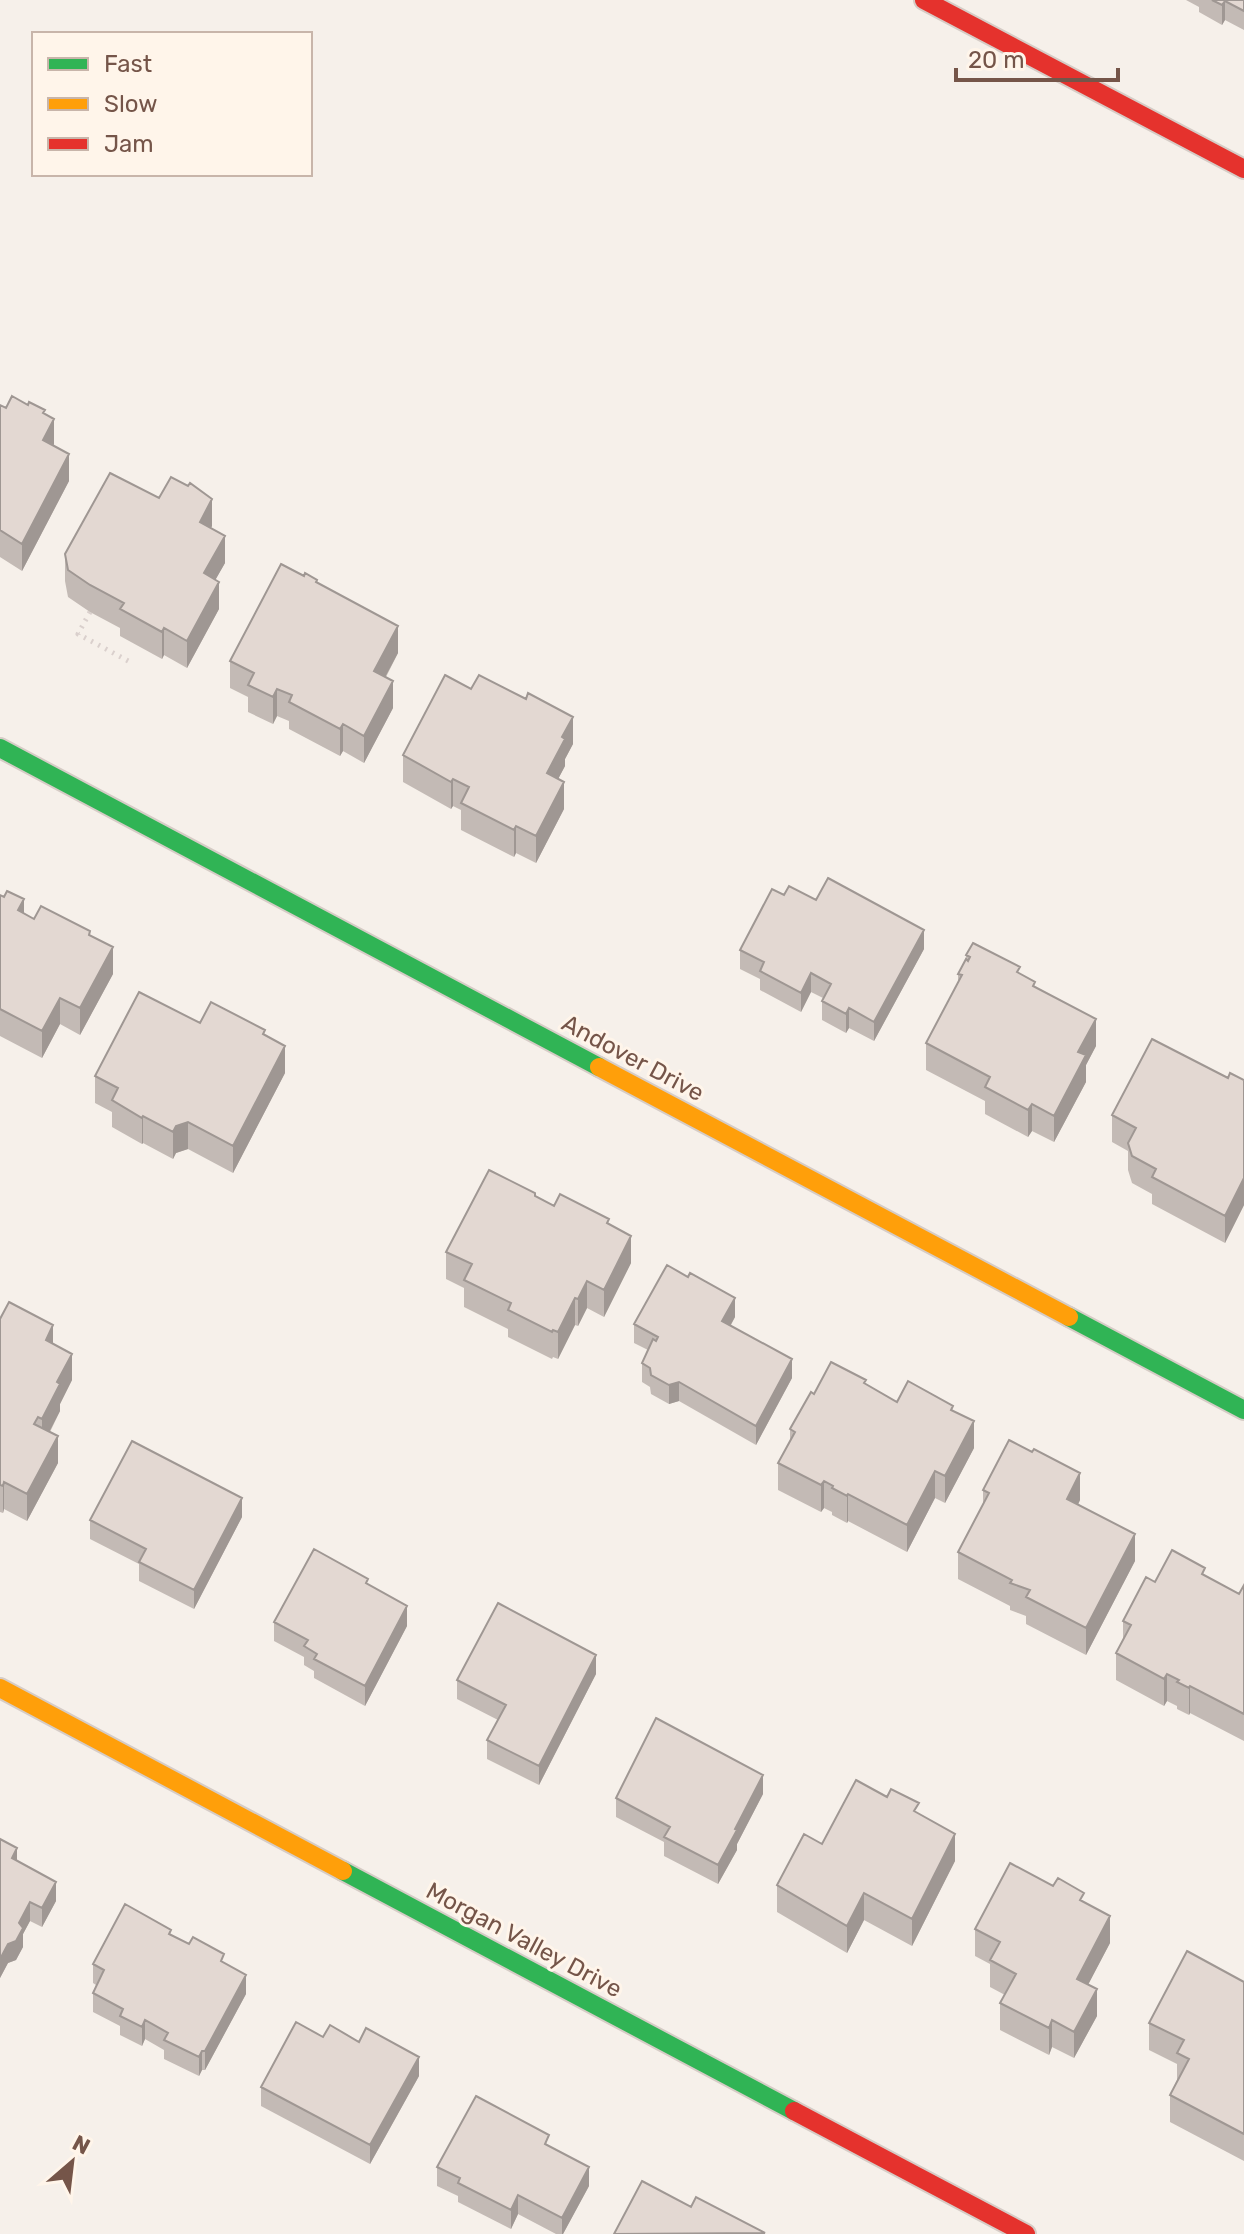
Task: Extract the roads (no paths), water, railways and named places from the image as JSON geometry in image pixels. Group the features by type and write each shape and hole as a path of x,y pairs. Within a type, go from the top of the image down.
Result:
{"street":[{"path":"924,0 1244,169"},
{"name":"Andover Drive","path":"0,748 1244,1410"},
{"name":"Morgan Valley Drive","path":"0,1688 1026,2234"}]}
